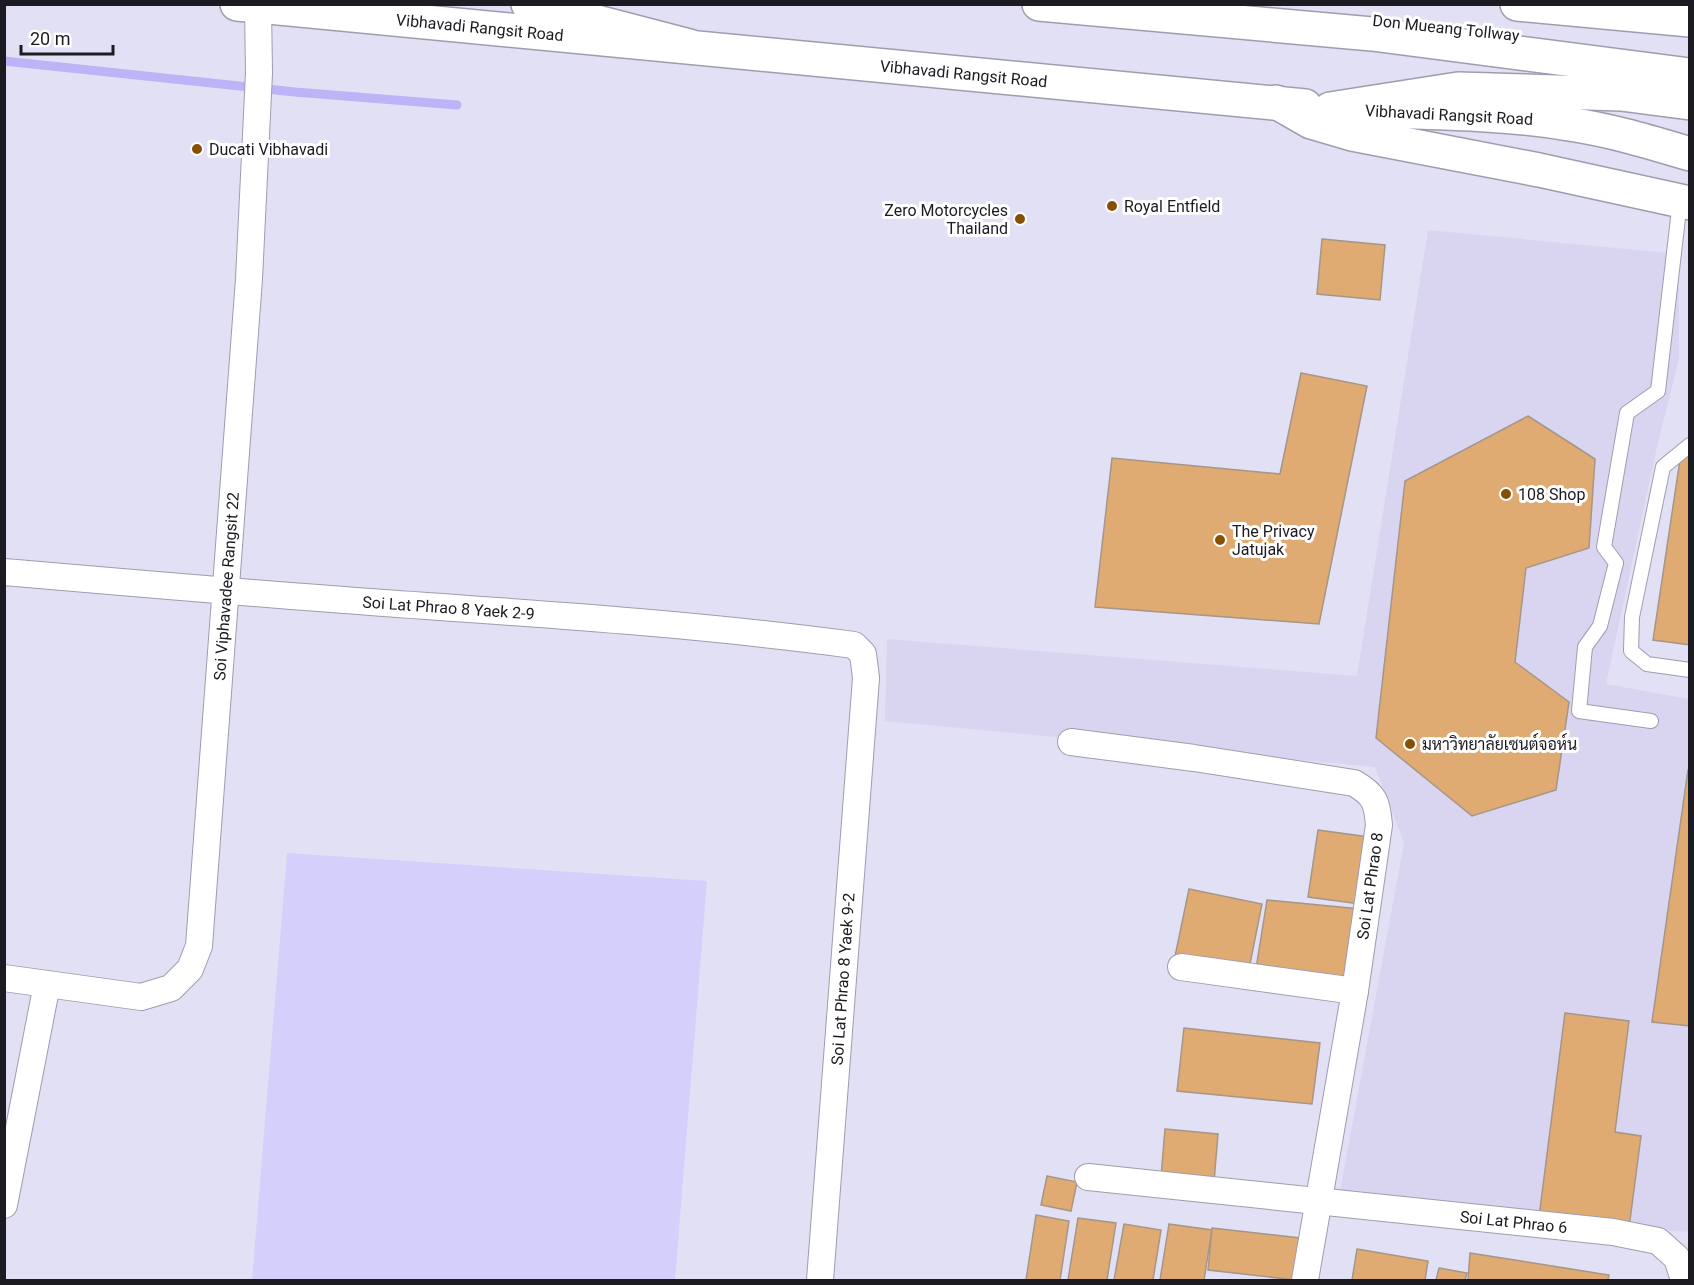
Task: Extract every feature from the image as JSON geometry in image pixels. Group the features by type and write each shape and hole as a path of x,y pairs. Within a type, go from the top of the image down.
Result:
{"main road":[{"path":"528,4 689,46"},
{"path":"1039,4 1372,34 1689,75"},
{"name":"Don Mueang Tollway","path":"1203,4 1374,20 1689,55"},
{"name":"Don Mueang Tollway","path":"1517,4 1689,20"},
{"name":"Vibhavadi Rangsit Road","path":"248,6 689,46 1330,109 1497,115 1559,123 1631,137 1689,154"},
{"path":"1330,109 1458,89 1621,94 1689,103"},
{"path":"1276,102 1311,122 1352,134 1539,170 1685,202"}],"street":[{"name":"Soi Viphavadee Rangsit 22","path":"4,978 141,996 171,988 190,969 199,946 249,279 259,73 248,6"},
{"name":"Soi Lat Phrao 8 Yaek 2-9","path":"4,572 226,592 696,626 854,645 863,654 866,678 820,1281"},
{"name":"Soi Lat Phrao 8","path":"1071,742 1194,758 1354,783 1365,790 1377,804 1378,825 1354,991 1305,1281"},
{"path":"1181,967 1354,991"},
{"path":"4,1205 47,984"},
{"name":"Soi Lat Phrao 6","path":"1088,1178 1320,1200 1613,1232 1658,1241 1677,1258 1684,1281"}],"lane":[{"path":"1651,721 1579,711 1585,647 1600,626 1616,562 1604,547 1627,413 1659,391 1685,202"},
{"path":"1689,445 1663,467 1632,617 1631,651 1647,664 1689,670"}],"shaded area":[{"name":"มหาวิทยาลัยเซนต์จอห์น","path":"1428,230 1679,254 1679,359 1657,447 1606,684 1689,699 1689,1232 1338,1202 1404,843 1375,767 885,721 887,639 1357,676"},
{"path":"287,853 707,881 675,1280 252,1280"}],"building":[{"path":"1322,239 1385,245 1380,300 1317,294"},
{"name":"The Privacy Jatujak","path":"1301,373 1367,386 1319,624 1095,607 1112,458 1280,474"},
{"path":"1528,416 1595,459 1589,548 1526,568 1515,662 1569,702 1556,790 1472,816 1376,738 1405,481"},
{"path":"1681,453 1690,454 1690,645 1653,640"},
{"path":"1688,770 1690,770 1690,1026 1652,1022"},
{"path":"1318,830 1369,837 1360,904 1308,897"},
{"path":"1189,889 1262,904 1248,974 1173,966"},
{"path":"1267,900 1360,909 1345,985 1255,975"},
{"path":"1565,1013 1629,1021 1615,1132 1641,1136 1629,1228 1539,1217"},
{"path":"1184,1028 1320,1043 1312,1104 1177,1091"},
{"path":"1165,1129 1218,1134 1214,1182 1161,1177"},
{"path":"1047,1176 1077,1182 1071,1211 1041,1205"},
{"path":"1036,1215 1069,1221 1060,1280 1026,1280"},
{"path":"1078,1218 1116,1223 1107,1280 1068,1280"},
{"path":"1124,1224 1161,1230 1153,1280 1114,1280"},
{"path":"1169,1224 1212,1230 1204,1280 1160,1280"},
{"path":"1212,1228 1300,1238 1295,1280 1208,1270"},
{"path":"1357,1249 1428,1261 1425,1280 1352,1280"},
{"path":"1470,1253 1609,1275 1608,1280 1468,1280"},
{"path":"1439,1268 1467,1273 1465,1280 1436,1280"}],"waterway":[{"path":"4,61 295,92 457,105"}],"place":[{"name":"Ducati Vibhavadi","path":"197,149"},
{"name":"Royal Entfield","path":"1112,206"},
{"name":"Zero Motorcycles Thailand","path":"1020,219"},
{"name":"108 Shop","path":"1506,494"},
{"name":"The Privacy Jatujak","path":"1220,540"},
{"name":"มหาวิทยาลัยเซนต์จอห์น","path":"1410,744"}]}
